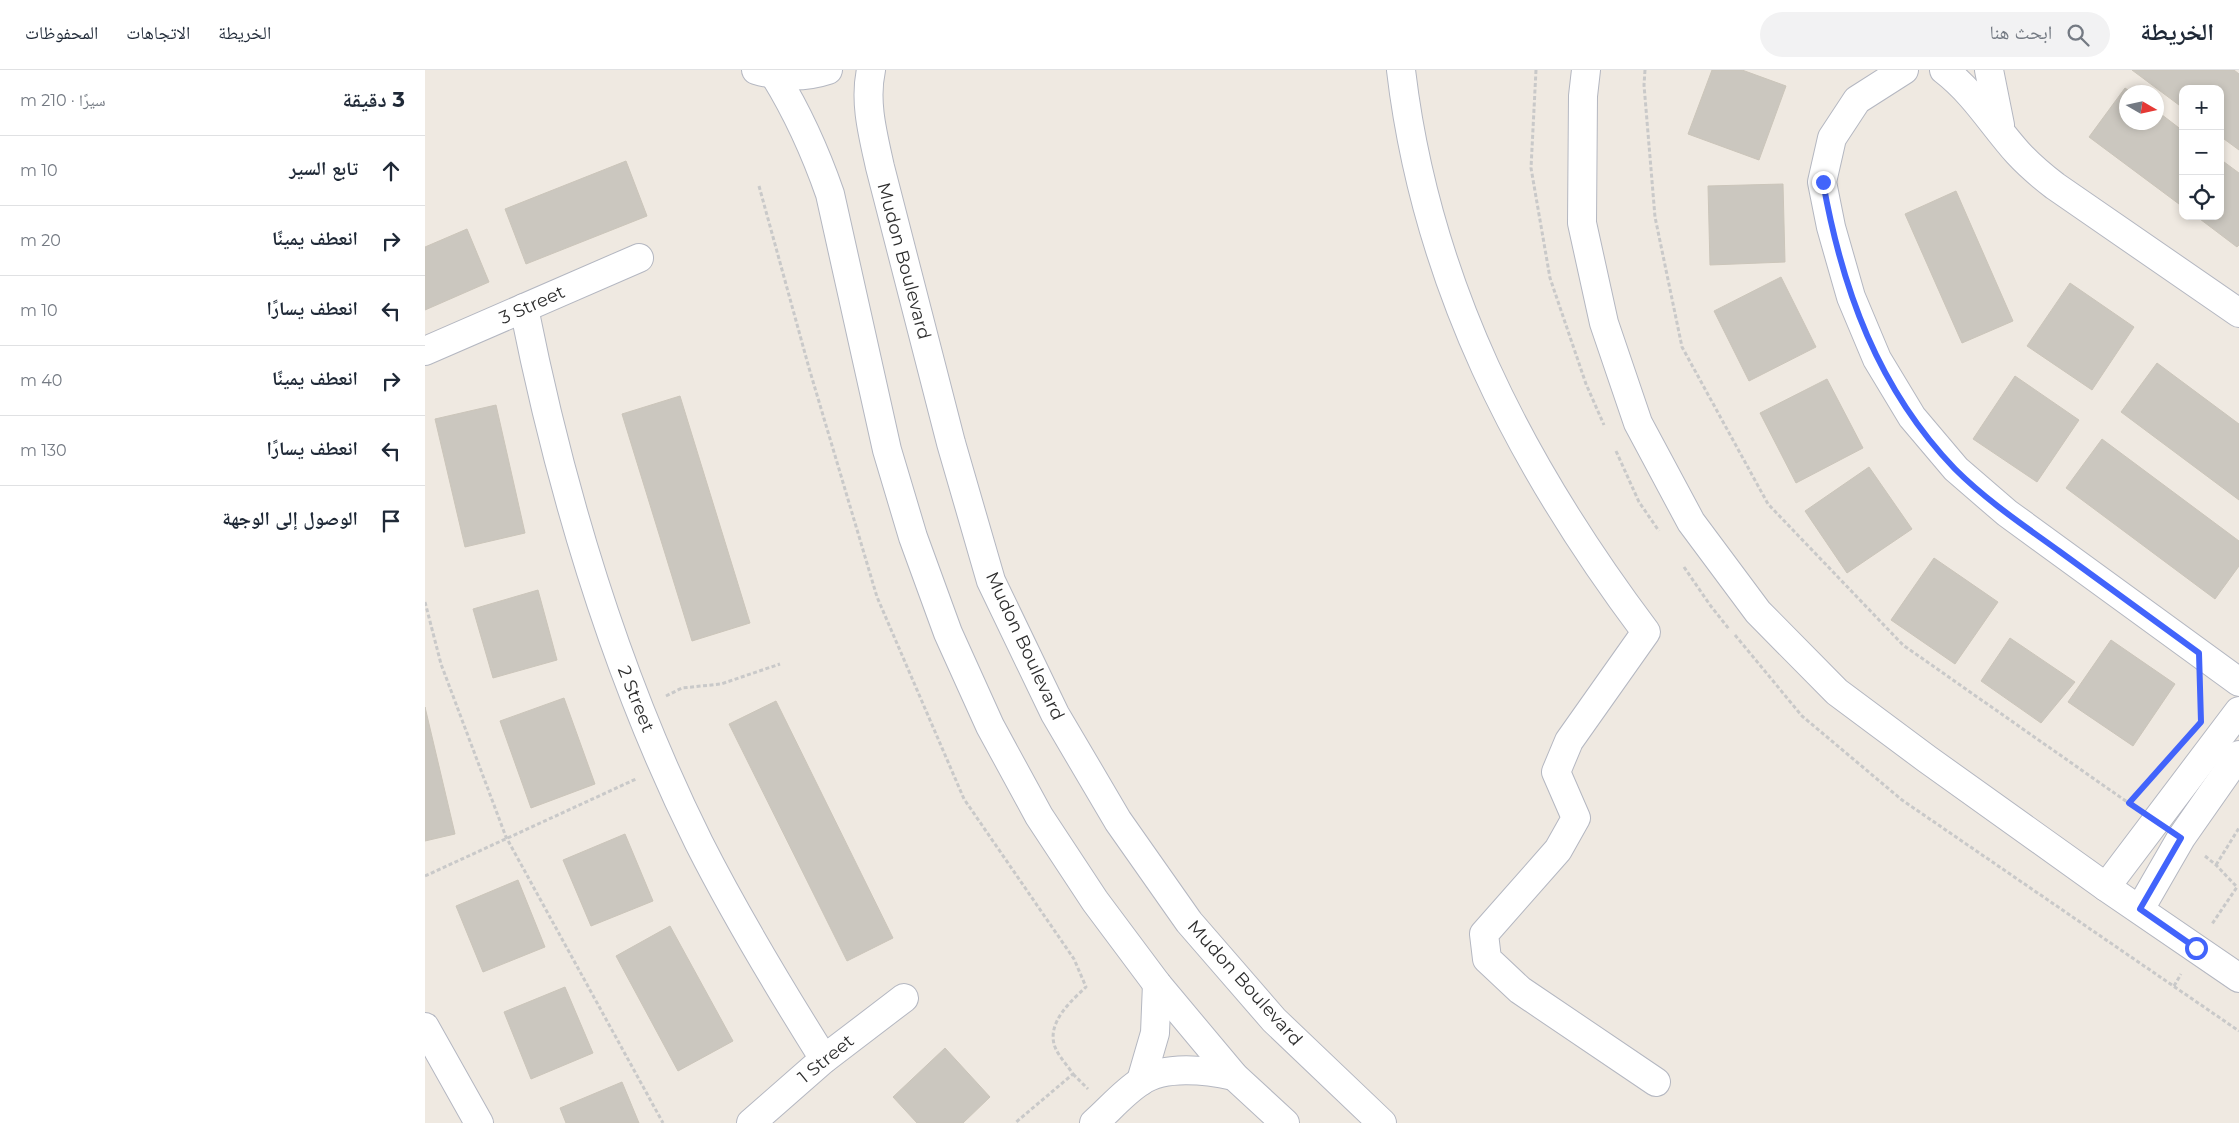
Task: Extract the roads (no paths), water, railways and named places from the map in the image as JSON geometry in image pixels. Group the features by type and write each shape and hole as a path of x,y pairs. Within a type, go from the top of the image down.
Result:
{"street":[{"path":"765,73 812,75 828,70"},
{"name":"Mudon Boulevard","path":"871,70 868,84 870,121 880,167 951,443 991,581 1055,714 1117,821 1189,922 1274,1020 1382,1123"},
{"path":"1401,70 1408,126 1431,224 1445,272 1489,376 1516,432 1562,512 1610,585 1646,632 1569,741 1556,772 1576,818 1558,850 1484,934 1487,959 1520,990 1656,1082"},
{"path":"1586,70 1583,96 1582,223 1604,323 1638,423 1691,522 1758,612 1837,692 2106,887 2239,978"},
{"path":"1904,70 1857,100 1832,138 1823,182 1831,227 1851,297 1877,359 1912,417 1956,469 2007,513 2239,682"},
{"path":"1944,70 1969,92 2024,159 2055,186 2239,313"},
{"path":"1989,70 2002,134"},
{"path":"765,73 797,113 809,137 830,194 887,450 913,537 948,633 990,726 1039,816 1095,901 1157,984 1234,1076 1285,1123"},
{"name":"3 Street","path":"425,351 639,258"},
{"name":"2 Street","path":"524,308 540,390 583,552 640,710 699,842 737,916 824,1059"},
{"path":"2106,887 2239,711"},
{"path":"2140,909 2181,838 2239,755"},
{"path":"1141,1081 1155,1032 1157,984"},
{"name":"1 Street","path":"751,1123 824,1059 904,998"},
{"path":"425,1027 479,1123"},
{"path":"1094,1123 1141,1081 1164,1073 1187,1070 1211,1071 1234,1076"}]}
